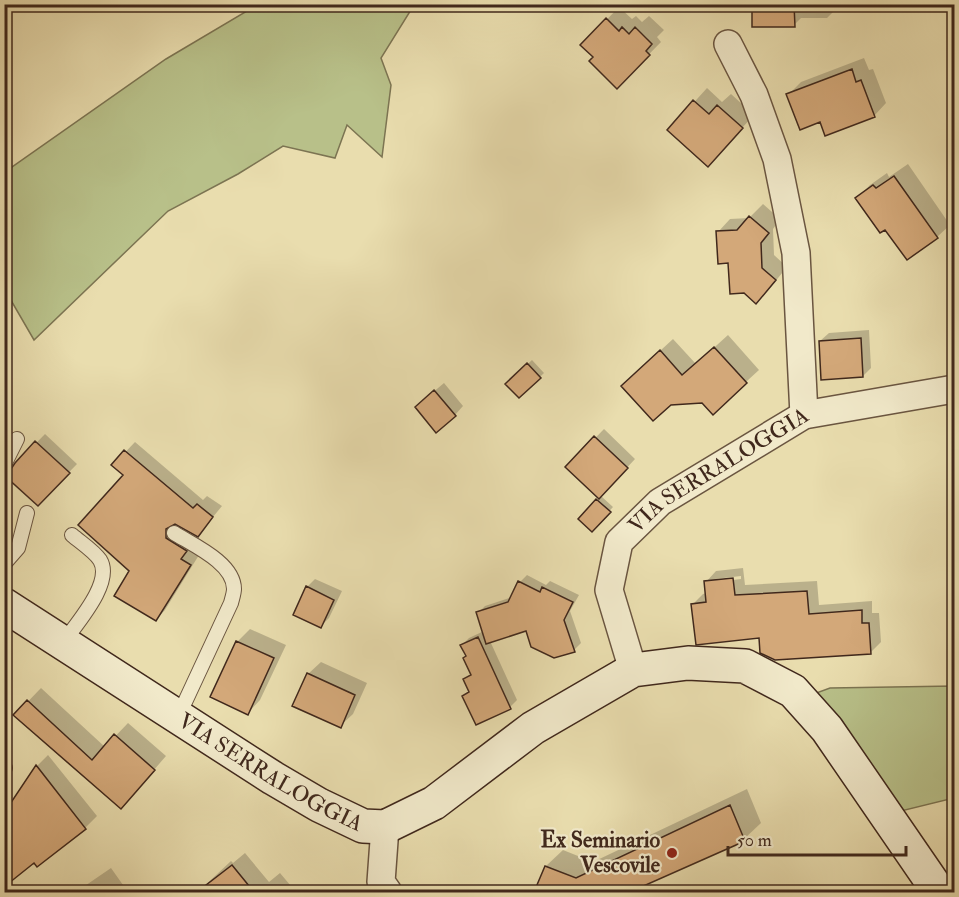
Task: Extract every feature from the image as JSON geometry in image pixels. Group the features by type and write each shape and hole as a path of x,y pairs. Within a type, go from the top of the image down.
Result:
{"main road":[{"name":"VIA SERRALOGGIA","path":"4,605 273,778 319,805 363,826 385,827 434,803 533,728 633,670 688,663 745,666 793,691 827,729 939,892"}],"street":[{"path":"728,44 754,95 779,171 795,253 804,415"},
{"name":"VIA SERRALOGGIA","path":"633,670 609,590 619,542 660,502 804,415 954,389"},
{"path":"377,889 385,827"}],"lane":[{"path":"4,465 17,439"},
{"path":"4,564 18,548 27,513"},
{"path":"174,532 219,561 230,574 235,588 231,603 178,717"},
{"path":"63,643 98,591 103,579 100,561 72,535"}],"green space":[{"path":"257,5 414,5 381,58 391,85 382,157 347,125 335,158 283,146 238,174 168,211 34,340 5,290 5,172 166,59"},
{"path":"954,686 954,798 897,812 808,696 830,688"}],"building":[{"path":"752,4 794,4 795,27 752,27"},
{"path":"606,18 619,31 622,27 629,34 635,27 652,44 646,51 650,55 617,89 589,61 593,57 580,45"},
{"path":"852,69 856,82 861,80 875,117 825,136 820,122 800,130 786,94"},
{"path":"693,100 709,114 717,105 743,128 708,167 667,130"},
{"path":"894,176 938,238 907,260 885,230 880,233 855,198 873,185 876,188"},
{"path":"749,216 769,233 761,243 762,268 776,280 756,304 744,293 730,294 728,263 718,264 716,231 737,230"},
{"path":"861,338 863,377 821,380 819,341"},
{"path":"714,347 747,383 713,415 702,403 671,405 653,421 621,386 660,350 682,375"},
{"path":"527,363 541,378 519,398 505,384"},
{"path":"434,390 456,416 436,433 415,407"},
{"path":"594,436 628,468 599,499 565,467"},
{"path":"35,441 70,473 38,506 4,475"},
{"path":"124,450 193,508 197,504 213,517 198,537 175,524 166,529 166,538 187,551 181,559 191,565 156,621 114,596 129,571 78,525 123,475 111,465"},
{"path":"596,499 611,512 592,532 578,519"},
{"path":"733,578 735,595 807,591 809,614 862,610 862,623 869,623 871,654 775,660 760,653 759,638 696,645 691,604 706,602 704,581"},
{"path":"518,581 540,592 542,587 573,602 564,620 575,652 554,658 531,647 526,631 486,644 476,612 508,602"},
{"path":"306,586 334,600 321,628 293,615"},
{"path":"478,637 511,709 476,725 462,696 469,692 463,679 471,675 463,658 466,656 460,645"},
{"path":"236,641 274,658 248,715 210,697"},
{"path":"307,673 355,695 341,728 292,706"},
{"path":"27,700 92,760 114,734 155,770 121,809 13,715"},
{"path":"36,765 86,829 37,867 34,863 4,887 6,810"},
{"name":"Ex Seminario Vescovile","path":"730,805 745,841 630,892 534,892 545,866 576,878"},
{"path":"232,865 254,892 197,892"}],"place":[{"name":"Ex Seminario Vescovile","path":"672,853"}]}
